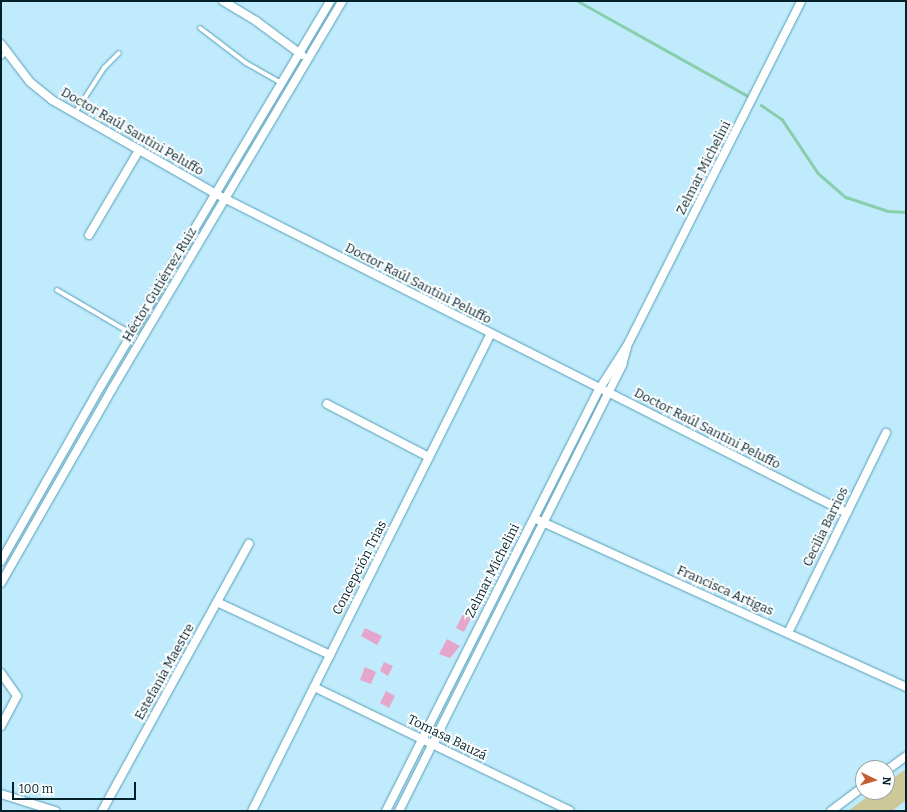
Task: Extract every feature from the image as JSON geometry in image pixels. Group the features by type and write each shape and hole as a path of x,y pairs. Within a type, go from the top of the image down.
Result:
{"street":[{"path":"223,1 256,21 308,58"},
{"name":"Héctor Gutiérrez Ruiz","path":"2,556 330,1"},
{"name":"Héctor Gutiérrez Ruiz","path":"1,583 112,389 342,1"},
{"name":"Zelmar Michelini","path":"386,811 600,388 627,346 801,1"},
{"name":"Doctor Raúl Santini Peluffo","path":"1,44 4,54 38,89 75,113 216,194 490,335 600,388 847,513"},
{"path":"89,235 139,150"},
{"name":"Concepción Trias","path":"252,811 490,335"},
{"name":"Zelmar Michelini","path":"399,811 622,365 627,346"},
{"path":"327,404 429,456"},
{"name":"Cecilia Barrios","path":"788,633 886,433"},
{"name":"Francisca Artigas","path":"534,517 906,687"},
{"name":"Estefanía Maestre","path":"102,811 249,544"},
{"path":"2,556 14,561"},
{"path":"217,602 330,656"},
{"path":"1,673 17,696 1,726"},
{"name":"Tomasa Bauzá","path":"314,686 570,811"},
{"path":"895,764 906,756"},
{"path":"830,811 855,793"},
{"path":"1,794 55,811"}],"lane":[{"path":"200,28 246,63 281,83"},
{"path":"75,113 104,68 119,53"},
{"path":"57,290 132,334"}],"shaded area":[{"path":"906,769 906,800 892,811 848,811 863,800 895,800 895,777"}],"building":[{"path":"463,614 471,618 464,632 456,628"},
{"path":"365,628 382,636 377,645 361,636"},
{"path":"447,639 460,646 450,658 439,654"},
{"path":"384,662 393,666 388,676 380,671"},
{"path":"365,667 376,672 371,684 360,680"},
{"path":"386,691 395,696 389,708 380,703"}],"waterway":[{"path":"578,1 746,95"},
{"path":"761,105 782,119 818,173 846,197 888,211 906,212"}]}
